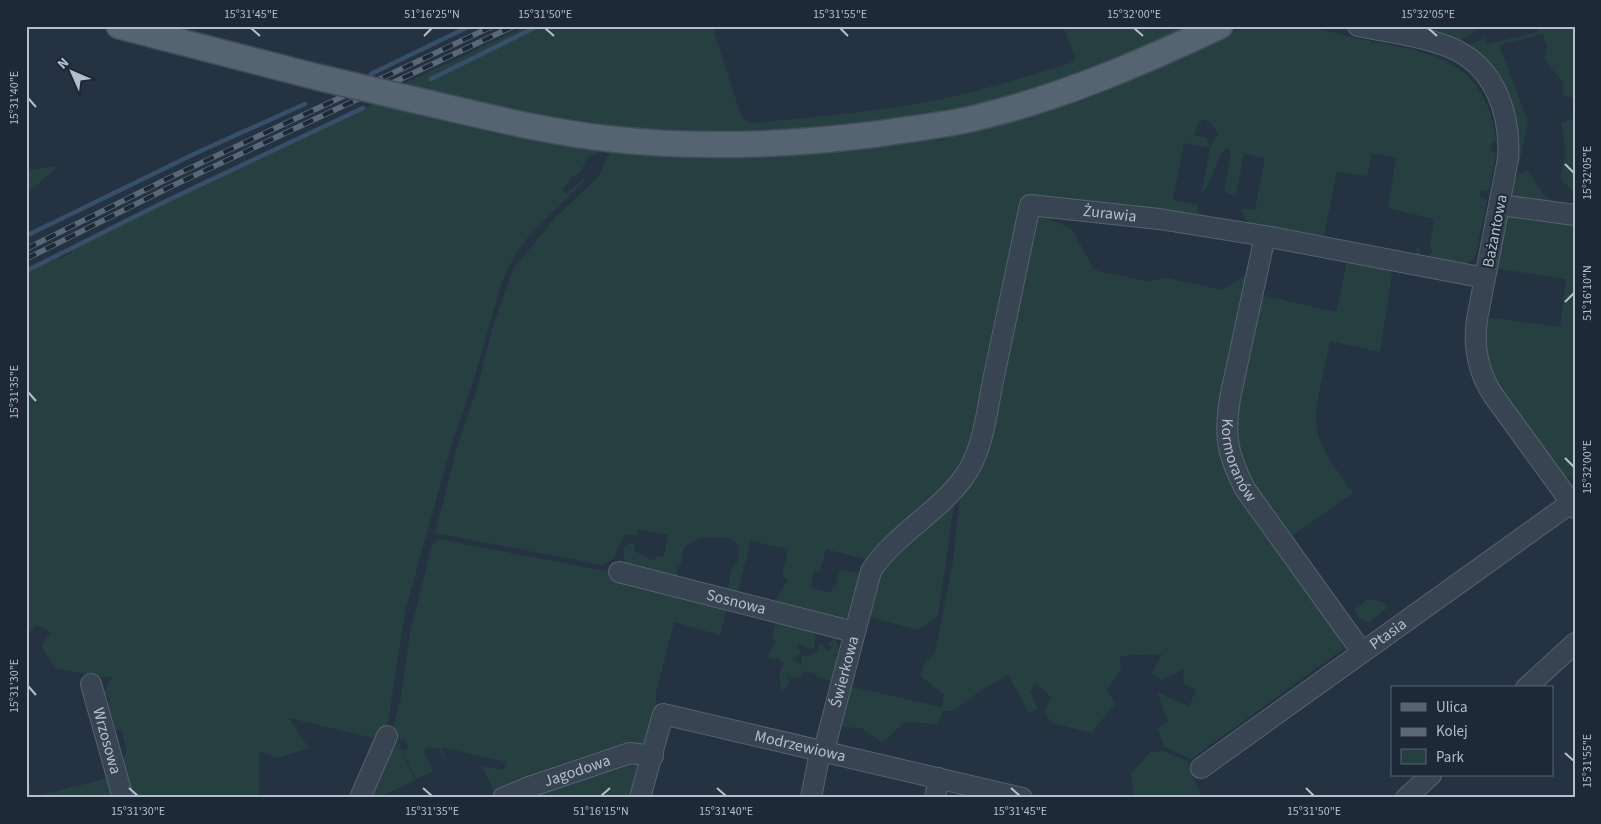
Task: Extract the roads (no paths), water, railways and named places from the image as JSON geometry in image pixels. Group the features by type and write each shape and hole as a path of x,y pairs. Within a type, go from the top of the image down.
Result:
{"main road":[{"path":"119,26 317,77 516,124 611,139 666,144 753,145 826,141 979,117 1112,75 1220,26"}],"street":[{"name":"Bażantowa","path":"1358,26 1449,47 1470,60 1486,76 1494,86 1505,110 1510,135 1508,158 1475,336 1477,357 1483,377 1493,395 1573,504"},
{"name":"Żurawia","path":"950,493 964,478 973,462 980,439 1030,205 1159,219 1265,236 1486,278"},
{"path":"1500,205 1575,215"},
{"name":"Kormoranów","path":"1265,236 1226,422 1231,460 1245,488 1362,652"},
{"name":"Świerkowa","path":"811,798 818,762 824,750 871,571 888,551 950,493"},
{"name":"Ptasia","path":"1200,768 1573,504"},
{"name":"Sosnowa","path":"618,572 854,632"},
{"path":"1528,686 1575,643"},
{"name":"Wrzosowa","path":"91,684 123,798"},
{"name":"Modrzewiowa","path":"640,798 663,714 824,750 1022,798"},
{"path":"360,798 387,736"},
{"name":"Jagodowa","path":"503,798 529,787 630,753 653,756"},
{"path":"1406,798 1430,776"},
{"path":"935,798 939,778"}],"waterway":[{"path":"371,74 470,26"},
{"path":"431,79 538,26"},
{"path":"26,236 194,154 305,104"},
{"path":"26,271 160,204 363,108"}],"railway":[{"path":"26,249 169,178 493,26"},
{"path":"26,259 172,186 514,26"}]}
